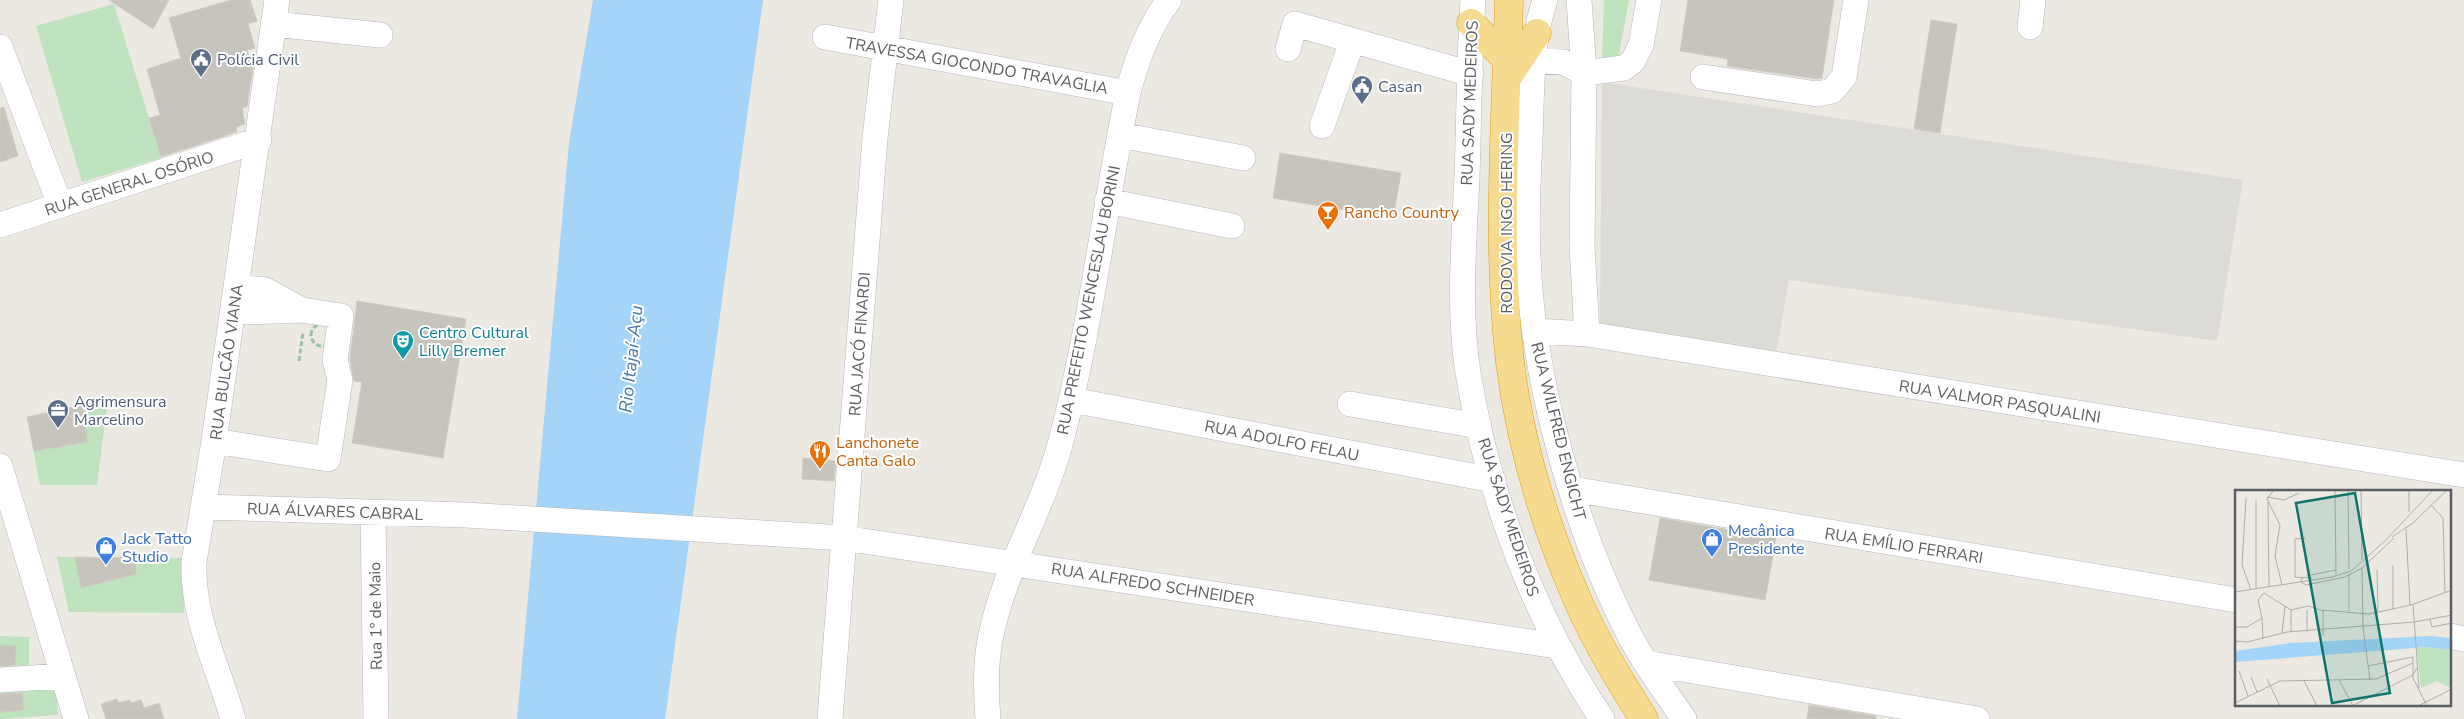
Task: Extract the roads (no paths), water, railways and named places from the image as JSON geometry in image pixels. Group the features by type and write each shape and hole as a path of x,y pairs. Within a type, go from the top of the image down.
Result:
{"highway":[{"name":"RODOVIA INGO HERING","path":"1509,0 1516,65 1503,274 1510,363 1518,410 1543,508 1574,592 1597,640 1644,719"},
{"path":"1472,11 1516,65 1536,33"}],"street":[{"name":"RUA BULCÃO VIANA","path":"233,719 199,620 194,562 204,507 259,140 273,24 278,0"},
{"name":"RUA JACÓ FINARDI","path":"830,719 875,138 891,0"},
{"name":"RUA PREFEITO WENCESLAU BORINI","path":"988,719 987,661 990,639 1015,563 1054,466 1072,400 1128,93 1142,45 1151,25 1169,0"},
{"path":"1536,33 1545,0"},
{"path":"1579,0 1584,73 1582,246 1587,334"},
{"path":"1516,65 1563,62 1584,73 1624,68 1633,61 1641,45 1649,0"},
{"path":"1704,77 1817,94 1832,91 1844,77 1856,0"},
{"path":"2030,28 2033,0"},
{"name":"RUA SADY MEDEIROS","path":"1472,11 1462,299 1468,372 1493,480 1535,599 1557,646 1602,719"},
{"path":"273,24 380,36"},
{"path":"1288,49 1295,24 1352,42 1471,74"},
{"name":"TRAVESSA GIOCONDO TRAVAGLIA","path":"825,37 1128,93"},
{"path":"1322,126 1352,42"},
{"path":"0,47 60,205"},
{"name":"RUA WILFRED ENGICHT","path":"1516,65 1527,207 1528,256 1535,331 1553,419 1572,489 1595,559 1646,663 1684,719"},
{"path":"1120,135 1243,158"},
{"name":"RUA GENERAL OSÓRIO","path":"0,225 259,140"},
{"path":"1107,201 1232,226"},
{"path":"214,441 328,459 340,380 335,360 342,316 302,321 265,290 235,299"},
{"name":"RUA VALMOR PASQUALINI","path":"1535,331 1587,334 2464,475"},
{"name":"RUA ADOLFO FELAU","path":"1072,400 1493,480"},
{"path":"1350,404 1479,426"},
{"path":"0,466 76,719"},
{"name":"RUA EMÍLIO FERRARI","path":"1572,489 2235,600"},
{"name":"RUA ÁLVARES CABRAL","path":"204,507 466,515 748,531"},
{"name":"Rua 1º de Maio","path":"373,513 376,719"},
{"name":"RUA ALFREDO SCHNEIDER","path":"748,531 844,538 1557,646"},
{"path":"1646,663 1977,719"},
{"path":"0,680 63,676"}],"water":[{"name":"Rio Itajaí-Açu","path":"593,0 763,0 665,719 517,719 569,143"}],"place":[{"name":"Polícia Civil","path":"201,78"},
{"name":"Casan","path":"1362,105"},
{"name":"Rancho Country","path":"1328,231"},
{"name":"Centro Cultural Lilly Bremer","path":"403,360"},
{"name":"Agrimensura Marcelino","path":"58,429"},
{"name":"Lanchonete Canta Galo","path":"820,470"},
{"name":"Mecânica Presidente","path":"1712,558"},
{"name":"Jack Tatto Studio","path":"106,566"}]}
